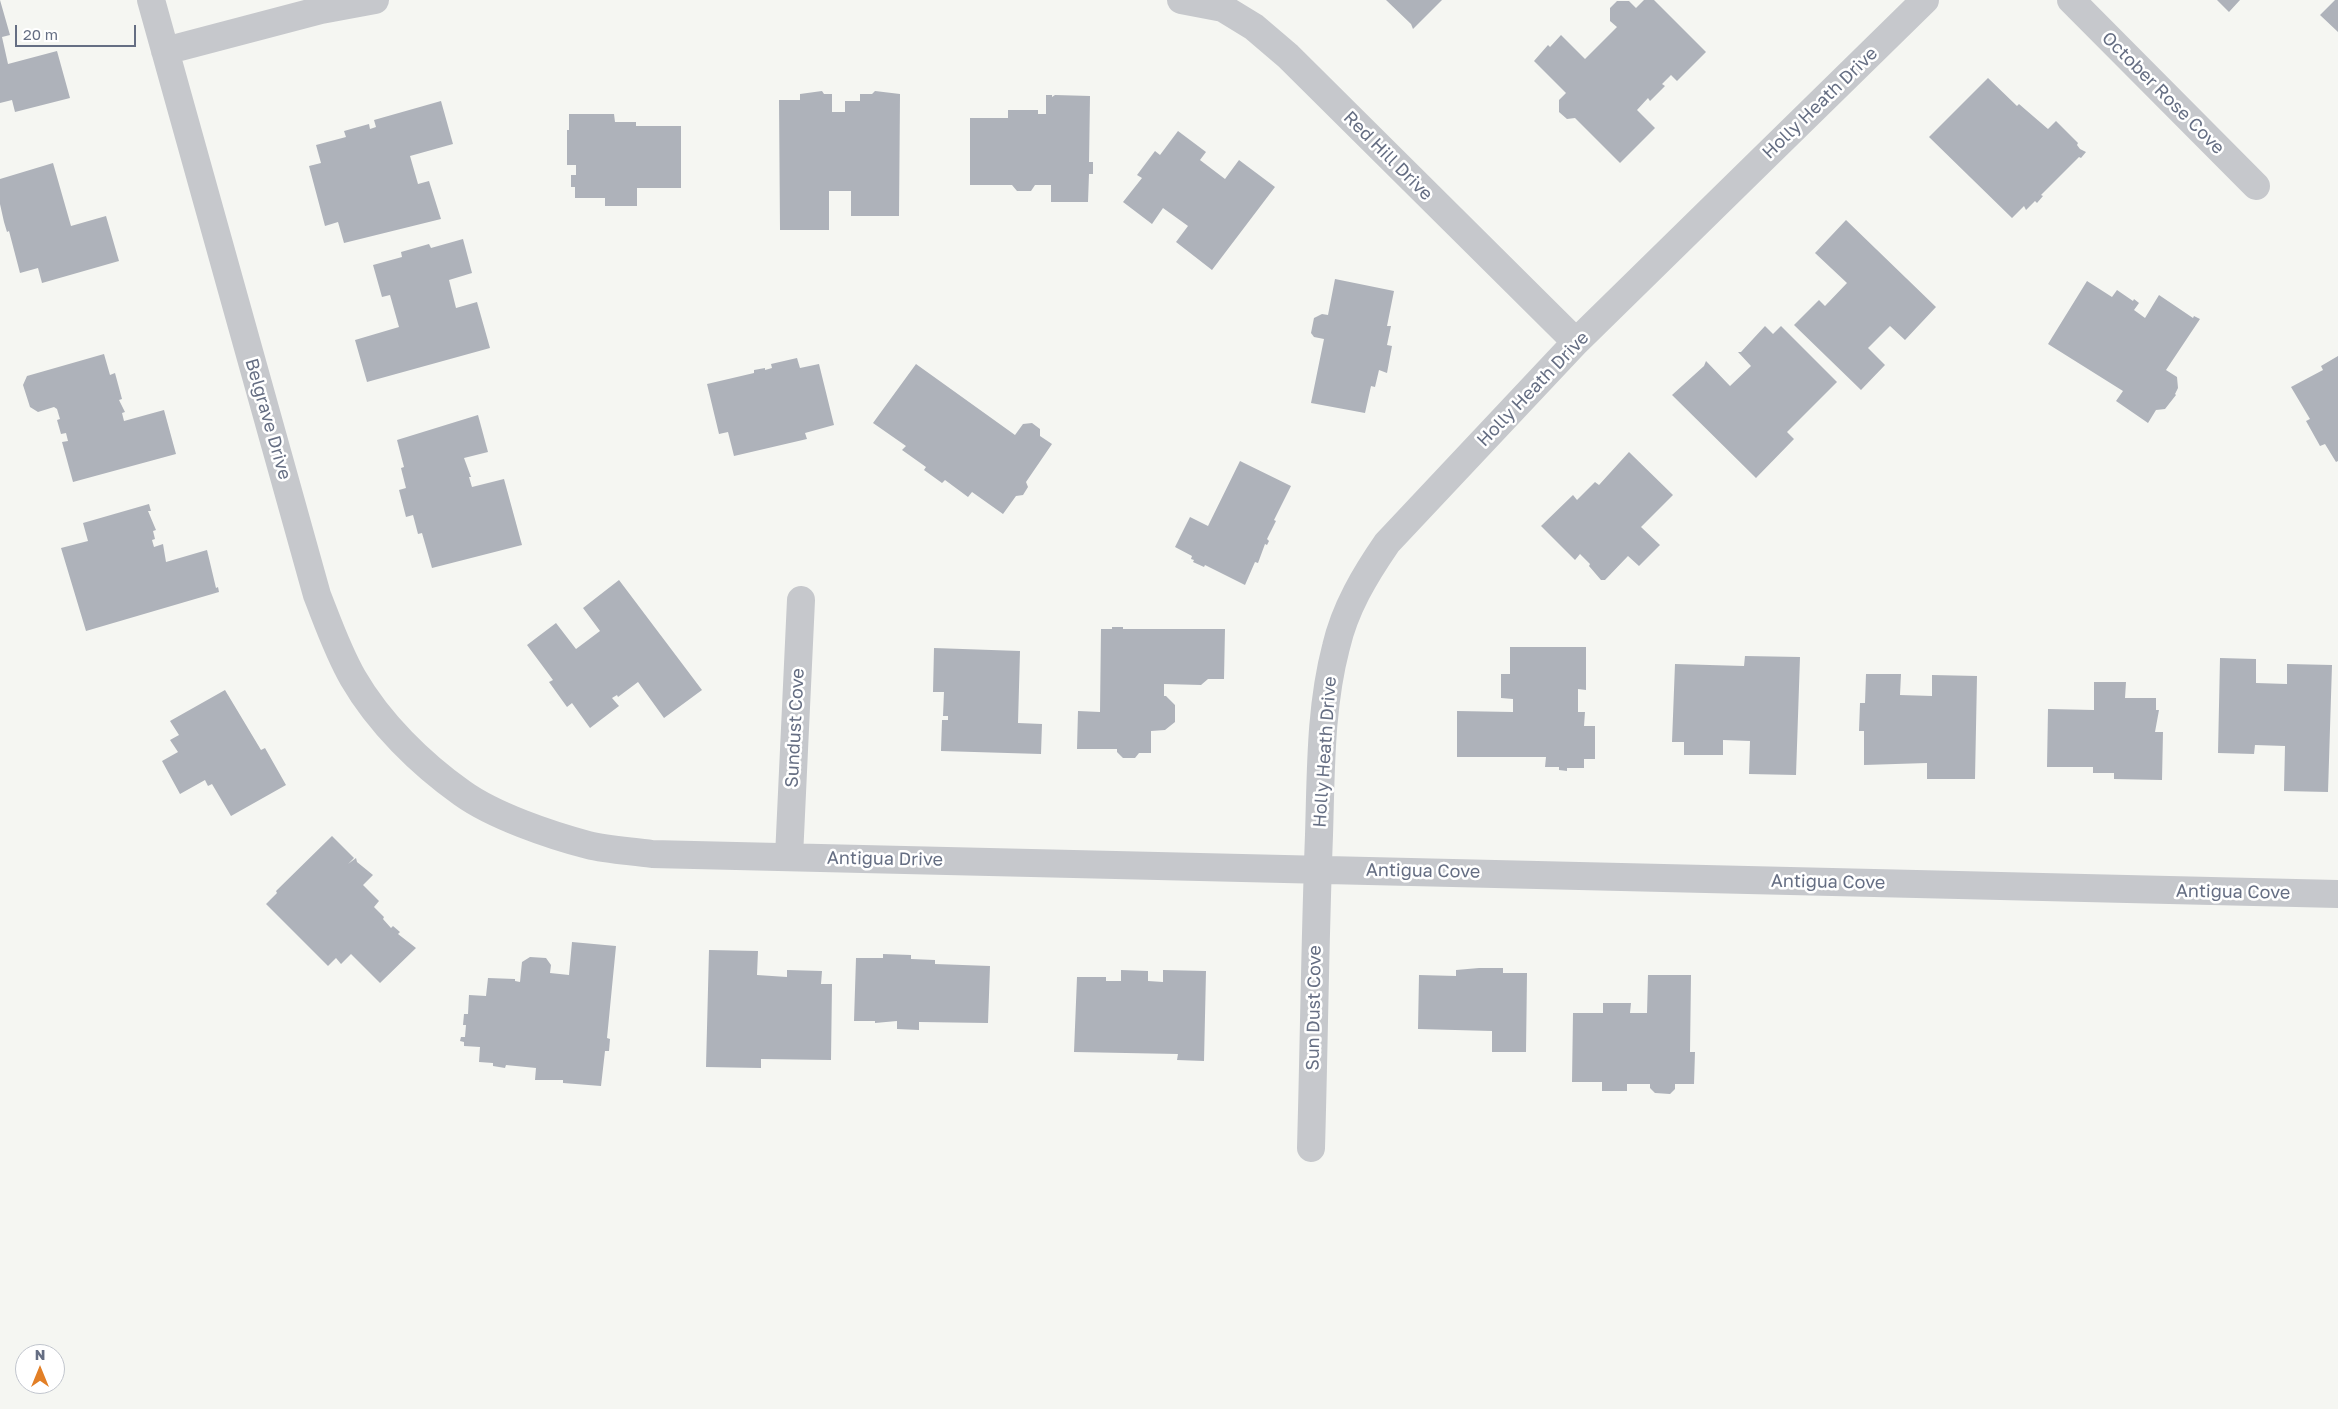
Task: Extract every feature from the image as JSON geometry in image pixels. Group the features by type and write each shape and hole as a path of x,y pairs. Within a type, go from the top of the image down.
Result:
{"street":[{"name":"Belgrave Drive","path":"151,0 317,595 335,641 353,679 384,722 424,762 463,794"},
{"path":"166,51 321,10 375,0"},
{"name":"Red Hill Drive","path":"1181,0 1223,8 1254,27 1275,44 1576,342"},
{"name":"Holly Heath Drive","path":"1318,869 1326,694 1336,646 1350,606 1364,576 1388,543 1576,342 1925,0"},
{"name":"October Rose Cove","path":"2070,0 2256,186"},
{"name":"Sundust Cove","path":"789,857 801,600"},
{"name":"Antigua Drive","path":"463,794 520,824 589,845 652,854 1318,869"},
{"name":"Antigua Cove","path":"1318,869 2338,894"},
{"name":"Sun Dust Cove","path":"1311,1148 1318,869"}],"building":[{"path":"0,0 10,35 2,37 8,64 57,51 70,98 15,112 12,100 0,103"},
{"path":"1386,0 1442,0 1413,29 1411,24"},
{"path":"1644,0 1654,0 1706,52 1677,81 1671,75 1662,84 1665,86 1650,101 1648,98 1637,110 1655,128 1620,163 1575,118 1567,119 1559,112 1559,100 1566,93 1534,61 1548,45 1550,47 1561,35 1585,59 1617,27 1610,21 1610,8 1617,1 1629,1 1636,8"},
{"path":"2217,0 2240,0 2229,12"},
{"path":"2335,0 2338,0 2338,32 2320,15"},
{"path":"1988,78 2017,106 2019,104 2048,129 2056,121 2078,143 2077,145 2080,149 2086,152 2041,195 2043,196 2037,203 2035,201 2026,210 2024,206 2012,218 1929,137"},
{"path":"822,91 824,94 832,94 832,112 845,112 845,101 860,101 860,94 872,94 875,91 900,94 899,216 851,216 851,191 829,191 829,230 780,230 779,100 800,100 800,94"},
{"path":"1046,95 1052,95 1052,97 1055,95 1090,96 1089,162 1093,162 1093,174 1089,174 1088,202 1051,202 1051,185 1035,185 1031,191 1017,191 1012,185 970,185 970,118 1008,118 1008,110 1038,110 1038,114 1046,114"},
{"path":"441,101 453,144 410,156 418,184 429,181 441,219 344,243 338,222 325,226 309,166 321,163 316,145 346,137 344,131 369,124 370,129 376,127 374,120"},
{"path":"569,114 614,114 615,122 636,122 636,126 681,126 681,188 637,188 637,206 605,206 605,198 575,198 575,187 571,187 571,175 576,175 576,165 567,165"},
{"path":"1178,131 1206,152 1200,160 1225,179 1239,160 1275,187 1212,270 1176,242 1188,226 1163,208 1152,224 1123,202 1142,178 1137,175 1155,151 1160,155"},
{"path":"53,163 71,226 106,216 119,261 42,283 38,268 20,273 0,204 0,179"},
{"path":"1846,220 1936,307 1905,340 1890,326 1868,348 1885,365 1861,390 1794,325 1819,300 1825,306 1847,283 1815,253"},
{"path":"463,239 472,273 449,280 456,308 477,302 490,348 367,382 355,340 399,327 390,295 382,297 373,265 402,257 401,252 429,244 431,248"},
{"path":"1335,279 1394,291 1387,326 1391,326 1387,345 1392,346 1387,373 1379,370 1375,387 1371,386 1365,413 1311,403 1324,339 1314,337 1311,333 1314,318 1322,314 1328,315"},
{"path":"2087,281 2112,297 2117,290 2133,301 2134,299 2139,303 2134,310 2145,318 2159,295 2193,318 2194,316 2200,319 2166,370 2177,377 2178,388 2176,395 2165,409 2156,410 2148,423 2116,401 2123,391 2048,344"},
{"path":"1765,326 1773,334 1781,326 1837,382 1787,432 1794,439 1756,478 1672,395 1704,366 1706,361 1730,386 1751,366 1738,352 1741,352"},
{"path":"104,354 110,375 115,373 122,399 119,400 125,412 122,413 124,421 164,410 176,454 73,482 62,442 68,441 66,433 61,434 57,420 60,419 57,409 54,407 38,412 30,407 23,385 27,376"},
{"path":"2338,356 2338,461 2336,462 2325,444 2320,446 2306,421 2310,419 2291,387 2323,370 2321,366"},
{"path":"797,358 800,368 819,364 834,425 805,433 807,439 734,456 728,432 719,434 707,384 754,373 754,370 772,368 771,364"},
{"path":"916,364 1015,435 1023,424 1032,423 1040,429 1040,436 1052,444 1026,482 1028,487 1023,495 1016,496 1003,514 972,492 968,497 945,480 942,483 924,470 926,467 902,450 906,446 873,423"},
{"path":"478,415 488,452 464,458 471,477 469,477 472,487 504,479 522,545 432,568 422,533 418,534 413,515 406,517 399,490 406,488 401,468 404,467 397,440"},
{"path":"1629,452 1673,495 1641,527 1660,545 1639,566 1628,556 1605,580 1601,580 1580,554 1575,560 1541,526 1573,495 1577,500 1595,482 1599,485"},
{"path":"1240,461 1291,486 1274,520 1276,521 1267,539 1269,541 1267,545 1265,544 1258,563 1255,562 1245,585 1205,565 1204,567 1193,562 1192,556 1175,547 1190,517 1208,526"},
{"path":"149,504 151,511 148,511 156,530 153,531 155,539 152,540 154,547 163,544 166,562 207,550 216,588 218,587 219,592 86,631 61,548 88,541 83,523"},
{"path":"619,580 702,690 664,718 638,682 618,697 617,695 612,698 619,706 590,728 572,703 567,707 549,682 553,680 527,645 556,623 576,649 600,631 583,608"},
{"path":"1112,627 1123,627 1123,629 1225,629 1224,679 1208,679 1201,685 1164,684 1164,696 1175,705 1175,722 1165,730 1151,731 1151,753 1139,753 1135,758 1123,758 1117,752 1117,749 1077,749 1078,711 1100,712 1101,629 1112,629"},
{"path":"1510,647 1586,647 1586,690 1578,689 1578,712 1585,712 1584,726 1595,726 1595,759 1584,759 1584,768 1567,768 1567,771 1559,770 1559,767 1545,767 1546,757 1457,757 1457,711 1513,712 1513,699 1501,698 1501,674 1510,674"},
{"path":"934,648 1020,651 1018,723 1042,724 1041,754 941,751 942,720 948,720 948,716 943,716 944,692 933,692"},
{"path":"1745,656 1800,657 1796,775 1749,774 1750,741 1723,740 1723,755 1684,755 1684,742 1672,742 1675,664 1744,666"},
{"path":"2220,658 2256,659 2256,683 2287,684 2287,664 2332,665 2328,792 2284,791 2285,746 2255,745 2254,754 2218,753"},
{"path":"1866,674 1901,674 1900,695 1932,696 1932,675 1977,676 1975,779 1927,779 1927,763 1864,765 1864,731 1859,731 1860,703 1865,703"},
{"path":"2094,682 2126,682 2125,698 2156,698 2156,710 2159,710 2155,732 2163,732 2162,780 2114,779 2114,773 2093,773 2093,767 2047,767 2048,709 2094,710"},
{"path":"225,690 261,750 265,748 286,785 231,816 212,784 208,786 205,780 180,794 162,761 178,752 170,740 179,735 170,721"},
{"path":"332,836 354,858 348,864 356,858 357,862 373,875 363,885 379,901 374,907 391,928 393,926 400,932 398,934 416,948 380,983 351,954 341,964 336,958 328,966 266,904 277,893 276,891"},
{"path":"572,942 616,946 607,1038 610,1039 609,1051 605,1051 601,1086 563,1083 563,1080 535,1080 536,1068 506,1065 505,1068 493,1066 493,1063 479,1062 480,1047 464,1046 464,1042 460,1041 461,1037 465,1037 466,1025 463,1025 464,1014 468,1014 469,995 486,996 488,978 515,979 515,981 520,982 522,962 530,957 546,958 551,965 550,973 569,975"},
{"path":"709,950 758,951 757,975 787,977 787,970 822,971 821,984 832,984 831,1060 761,1059 761,1068 706,1067"},
{"path":"883,954 911,955 911,959 935,960 935,964 990,966 988,1023 919,1022 919,1030 897,1029 897,1021 875,1023 875,1021 854,1021 856,958 883,958"},
{"path":"1503,968 1503,973 1527,973 1526,1052 1492,1052 1492,1031 1418,1029 1419,975 1456,976 1456,970"},
{"path":"1121,970 1148,971 1148,981 1163,982 1163,970 1206,971 1204,1061 1177,1060 1178,1054 1074,1052 1077,977 1106,977 1106,981 1121,981"},
{"path":"1648,975 1691,975 1690,1052 1695,1052 1694,1084 1675,1084 1675,1089 1670,1094 1655,1093 1650,1088 1650,1084 1627,1084 1627,1091 1602,1091 1602,1082 1572,1082 1573,1013 1603,1013 1603,1003 1631,1003 1630,1013 1647,1013"}]}
